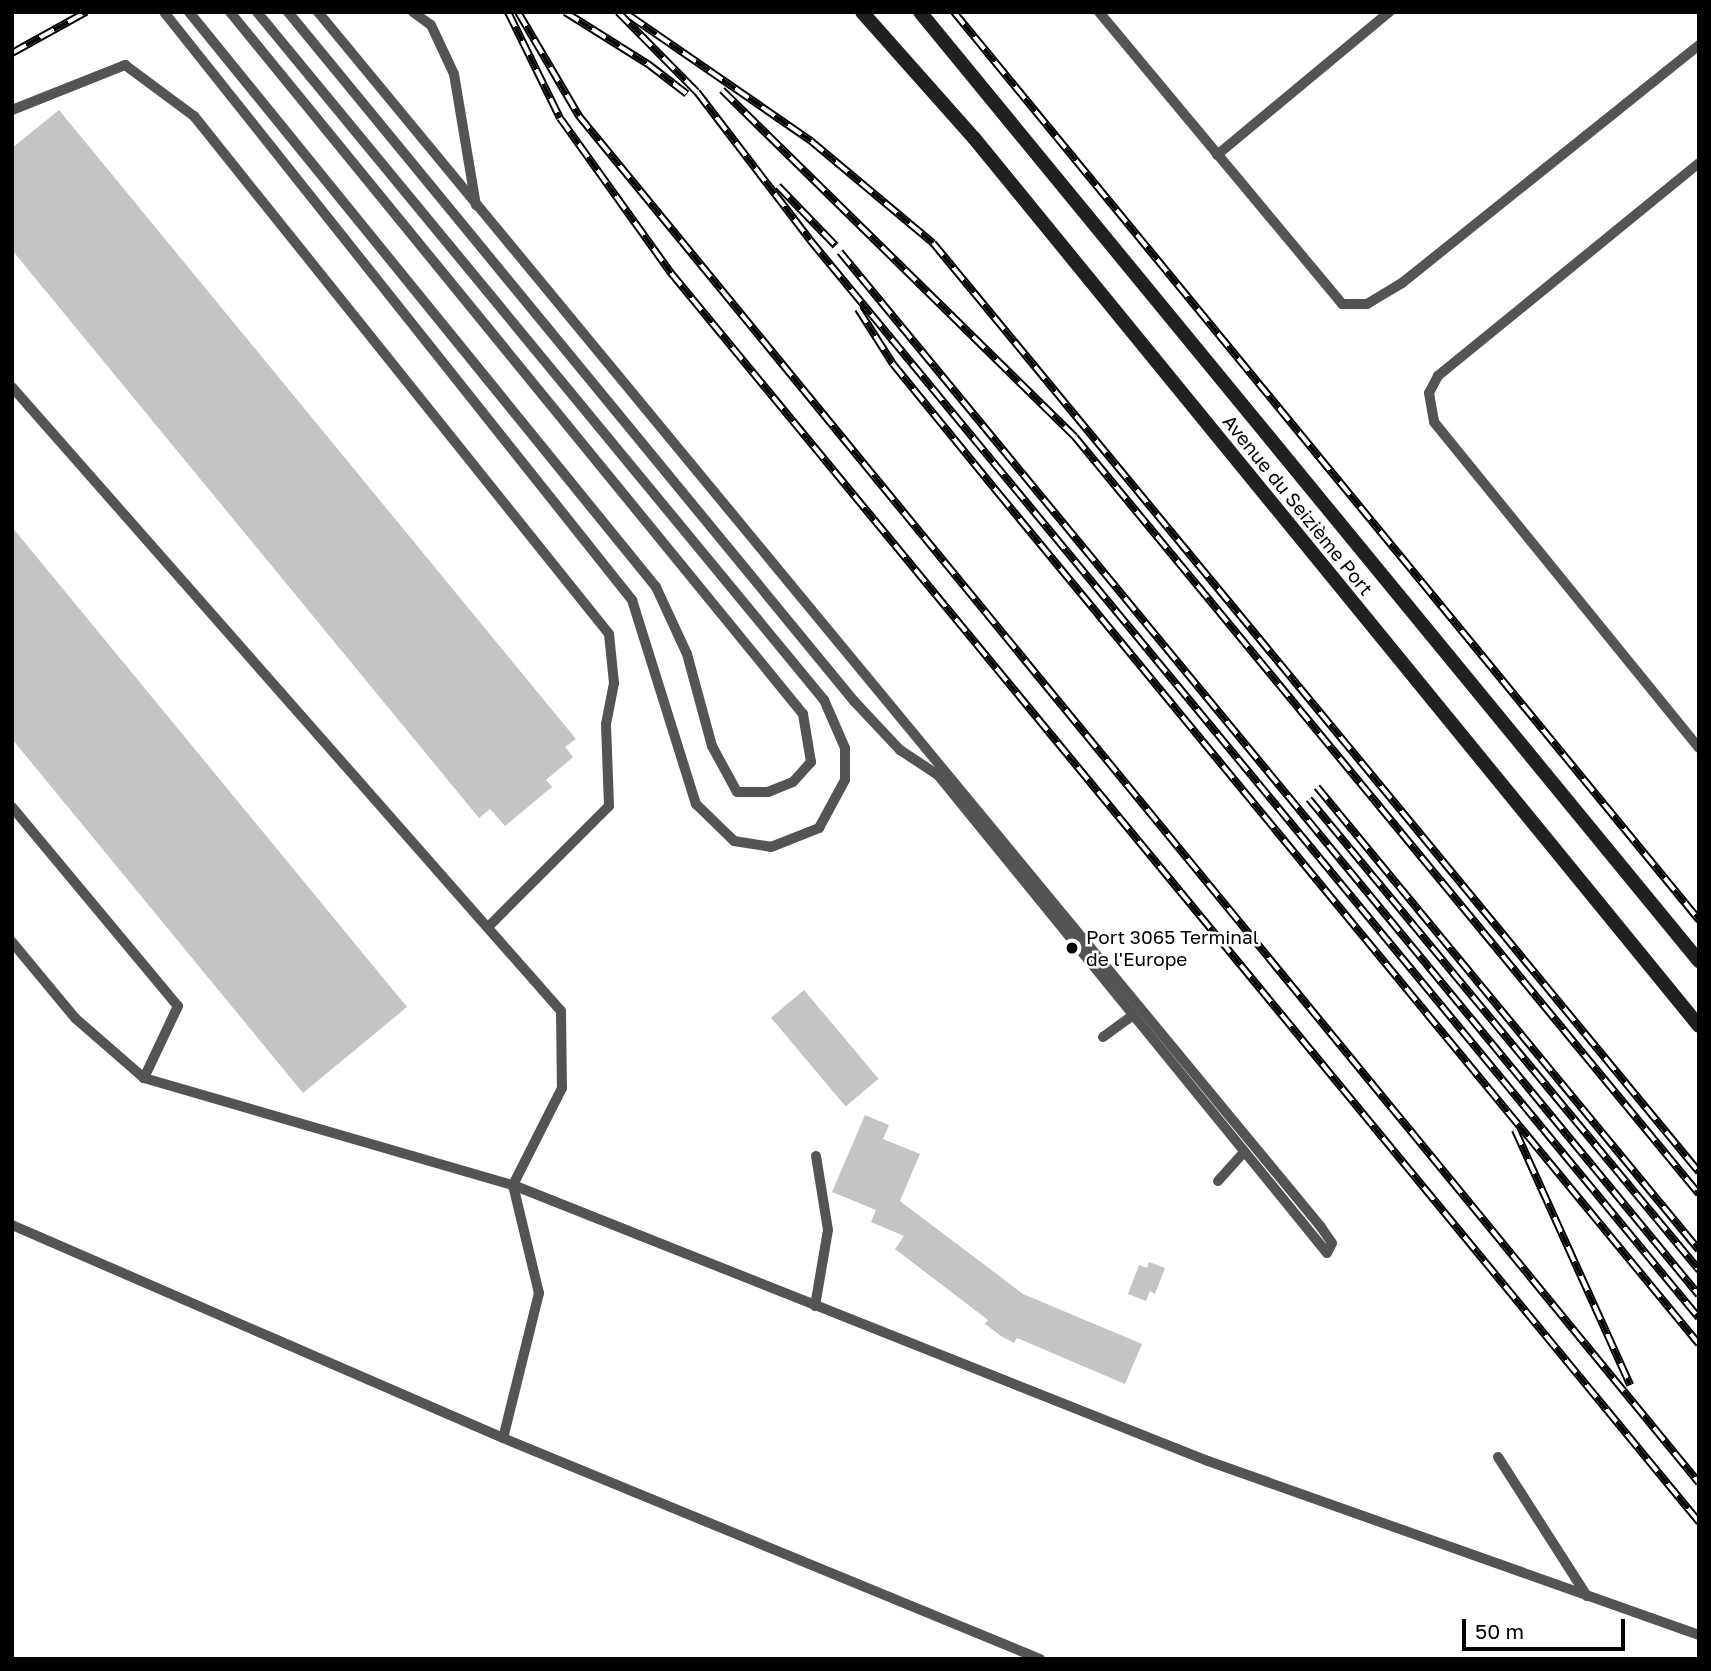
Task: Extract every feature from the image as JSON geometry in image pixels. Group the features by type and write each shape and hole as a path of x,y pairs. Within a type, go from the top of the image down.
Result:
{"main road":[{"name":"Avenue du Seizième Port","path":"862,12 974,138 1699,1027"},
{"name":"Avenue du Seizième Port","path":"920,12 1699,961"}],"lane":[{"path":"164,12 632,600 696,804 734,841 771,846 819,828 845,780 845,748 824,700 257,12"},
{"path":"189,12 656,587 687,654 712,746 737,792 768,792 793,782 811,762 803,714 795,703 230,12"},
{"path":"288,12 854,701 900,750 942,775 1327,1254 1332,1243 1321,1227 942,775 318,12"},
{"path":"412,12 432,25 454,74 463,105 476,205"},
{"path":"1099,12 1342,304 1367,304 1402,284 1699,45"},
{"path":"1217,155 1389,12"},
{"path":"12,110 125,65 194,116 608,634 614,683 606,724 609,806 488,927"},
{"path":"1699,163 1438,376 1429,393 1434,422 1699,748"},
{"path":"12,387 561,1011 562,1088 513,1185 540,1293 503,1438"},
{"path":"12,807 178,1006 144,1078"},
{"path":"12,942 75,1018 144,1078 513,1185 1208,1461 1699,1635"},
{"path":"1103,1037 1133,1015"},
{"path":"1219,1181 1244,1152"},
{"path":"815,1307 828,1230 816,1156"},
{"path":"12,1225 503,1438 1040,1659"},
{"path":"1498,1457 1587,1596"}],"building":[{"path":"59,110 576,739 565,747 573,757 546,780 552,787 505,826 490,809 479,818 12,250 12,148"},
{"path":"12,527 407,1007 303,1093 12,739"},
{"path":"804,990 879,1079 846,1107 771,1018"},
{"path":"865,1115 889,1125 883,1139 920,1154 900,1201 1023,1294 1142,1344 1125,1384 1017,1338 1014,1343 1001,1336 985,1324 988,1320 895,1249 904,1236 871,1222 876,1210 832,1192"},
{"path":"1149,1262 1165,1268 1155,1294 1150,1291 1146,1301 1128,1294 1139,1265 1147,1268"}],"railway":[{"path":"12,53 86,12"},
{"path":"508,12 560,118 671,273 1699,1522"},
{"path":"518,12 579,116 1699,1483"},
{"path":"565,12 648,64 687,94"},
{"path":"618,12 697,92 810,240 1699,1318"},
{"path":"954,12 1699,920"},
{"path":"630,16 811,141 933,243 1699,1172"},
{"path":"722,90 1075,437 1699,1194"},
{"path":"778,186 836,246"},
{"path":"840,252 1699,1295"},
{"path":"858,309 893,364 1699,1344"},
{"path":"1317,787 1699,1250"},
{"path":"1309,799 1699,1270"},
{"path":"1515,1130 1630,1385"}],"place":[{"name":"Port 3065 Terminal de l'Europe","path":"1072,948"}]}
